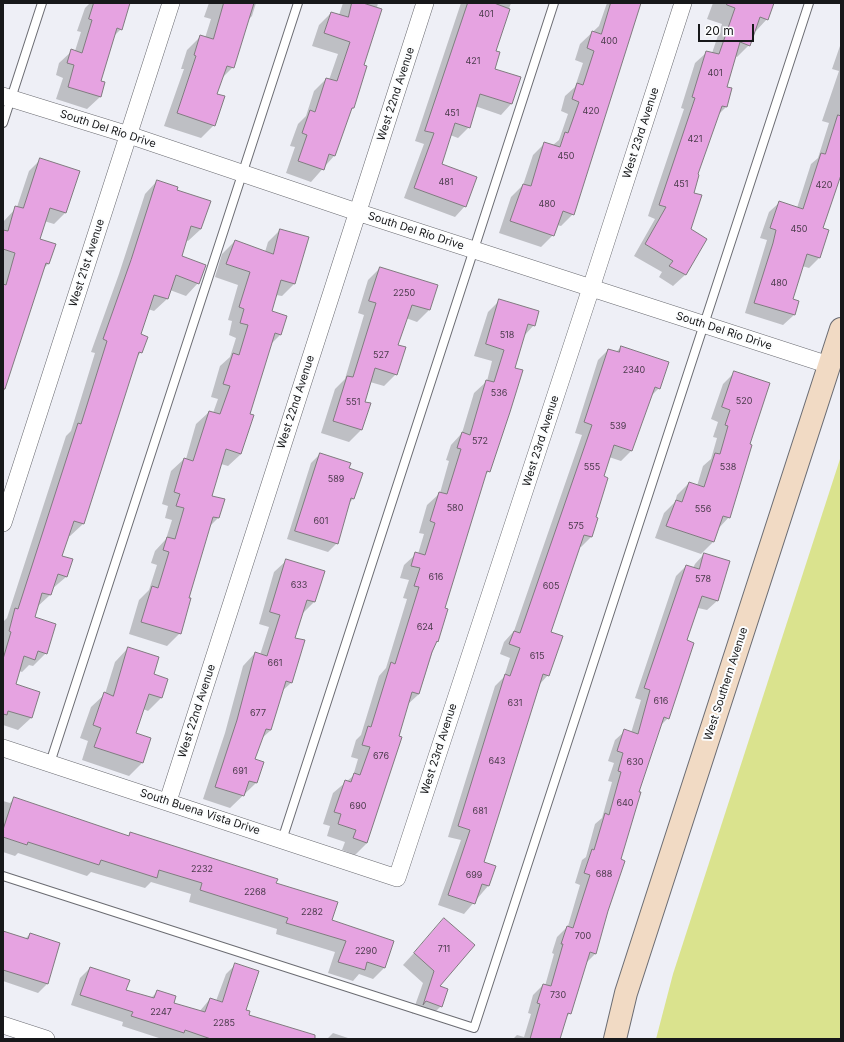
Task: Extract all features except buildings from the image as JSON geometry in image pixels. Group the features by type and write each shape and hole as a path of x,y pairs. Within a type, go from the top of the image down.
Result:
{"main road":[{"name":"West Southern Avenue","path":"615,1039 626,993 841,329"}],"street":[{"name":"West 21st Avenue","path":"3,523 171,3"},
{"name":"West 22nd Avenue","path":"168,801 425,3"},
{"name":"West 23rd Avenue","path":"397,878 683,3"},
{"name":"South Del Rio Drive","path":"7,97 129,135 357,212 829,365"},
{"name":"South Buena Vista Drive","path":"3,748 168,801 397,878"},
{"path":"3,1025 46,1039"}],"lane":[{"path":"3,123 7,97 42,3"},
{"path":"50,763 298,3"},
{"path":"282,840 554,3"},
{"path":"3,876 474,1028 809,3"}],"green space":[{"path":"841,456 841,1039 656,1039 673,974"}]}
